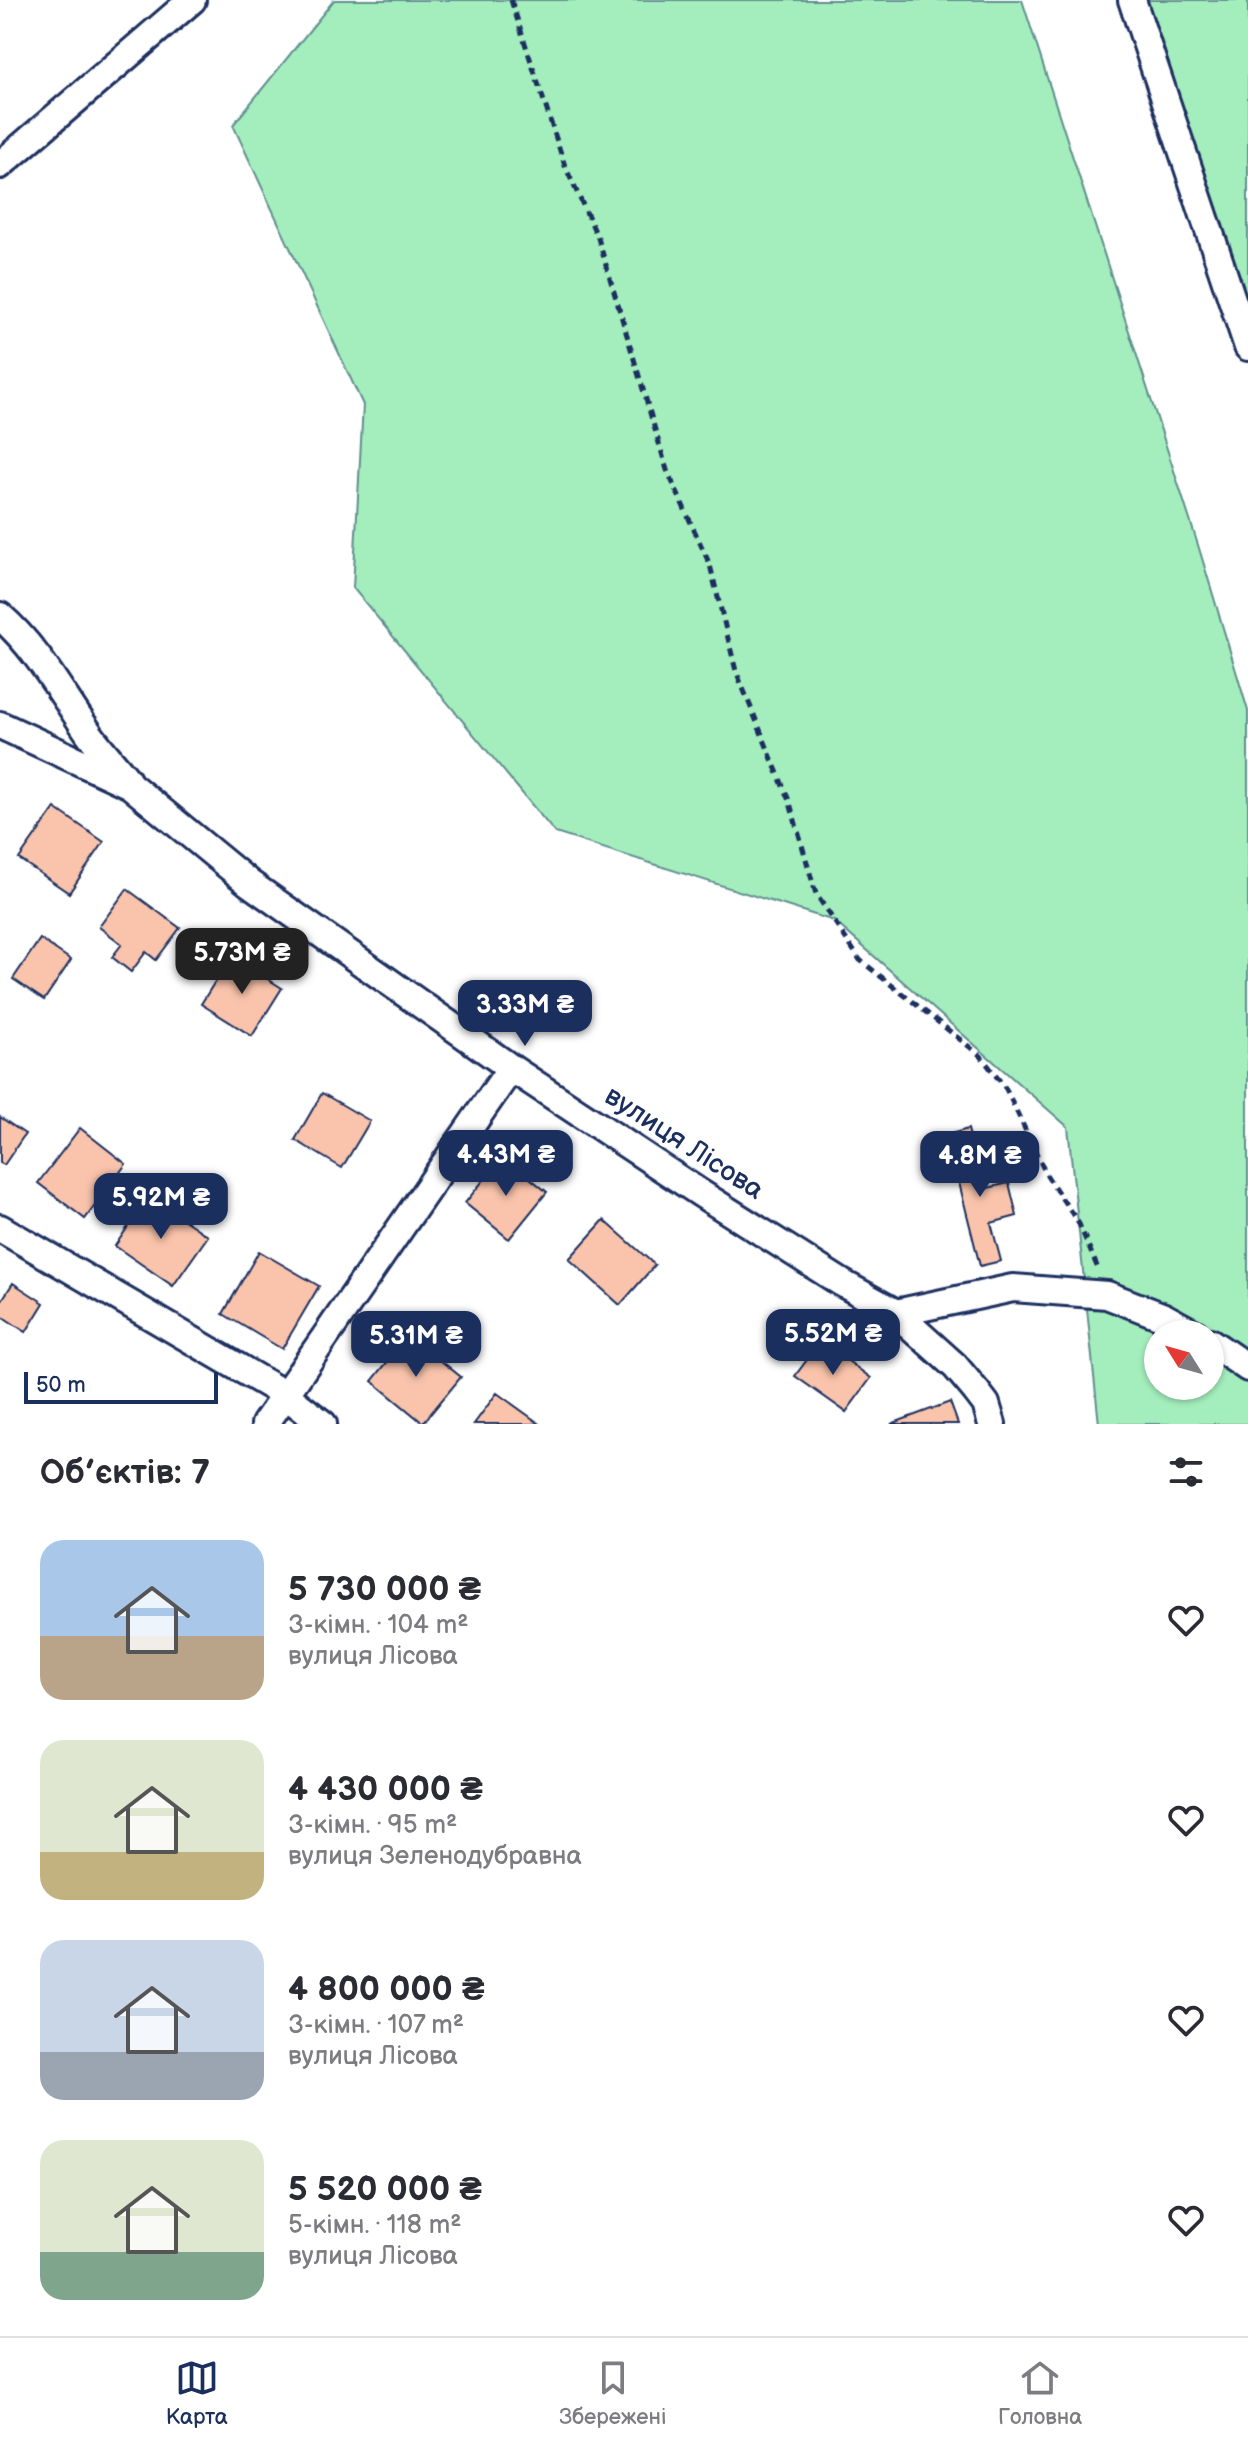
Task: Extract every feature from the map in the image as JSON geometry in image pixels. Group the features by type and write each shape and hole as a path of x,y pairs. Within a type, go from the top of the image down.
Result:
{"street":[{"path":"0,165 192,0"},
{"path":"1132,0 1248,347"},
{"path":"0,616 49,670 91,736 130,785"},
{"name":"вулиця Лісова","path":"0,725 130,785 249,883 511,1068 700,1193 842,1283 896,1313 955,1366 986,1404 992,1424"},
{"path":"265,1424 511,1068"},
{"path":"0,1228 284,1394 323,1424"},
{"path":"896,1313 1013,1288 1107,1295 1169,1320"},
{"path":"1224,1352 1248,1368"}],"path":[{"path":"511,0 565,166 598,238 667,470 710,565 736,671 790,803 816,894 860,960 981,1056 1006,1089 1047,1176 1079,1224 1107,1295"}],"green space":[{"path":"334,0 1022,0 1198,545 1248,711 1248,1424 1099,1424 1068,1127 834,921 555,833 353,588 363,405 233,125"},
{"path":"1132,0 1248,0 1248,347"}],"building":[{"path":"55,808 104,842 69,893 19,859"},
{"path":"127,889 180,928 156,960 146,952 131,972 112,957 122,944 99,927"},
{"path":"40,939 71,960 44,1000 13,979"},
{"path":"231,956 282,988 252,1036 201,1004"},
{"path":"322,1093 370,1121 342,1168 295,1140"},
{"path":"0,1117 25,1134 4,1165 0,1163"},
{"path":"80,1128 126,1164 85,1219 38,1183"},
{"path":"968,1129 983,1189 1009,1183 1017,1216 991,1223 1001,1261 980,1266 947,1135"},
{"path":"503,1156 547,1192 509,1239 465,1203"},
{"path":"149,1196 208,1236 173,1286 115,1246"},
{"path":"604,1220 655,1265 620,1305 569,1259"},
{"path":"259,1251 319,1286 282,1349 223,1314"},
{"path":"13,1283 44,1303 26,1332 0,1315 0,1303"},
{"path":"409,1335 461,1377 423,1423 372,1381"},
{"path":"821,1341 871,1378 846,1412 795,1376"},
{"path":"497,1393 540,1424 474,1424"},
{"path":"950,1402 958,1424 891,1424"}]}
